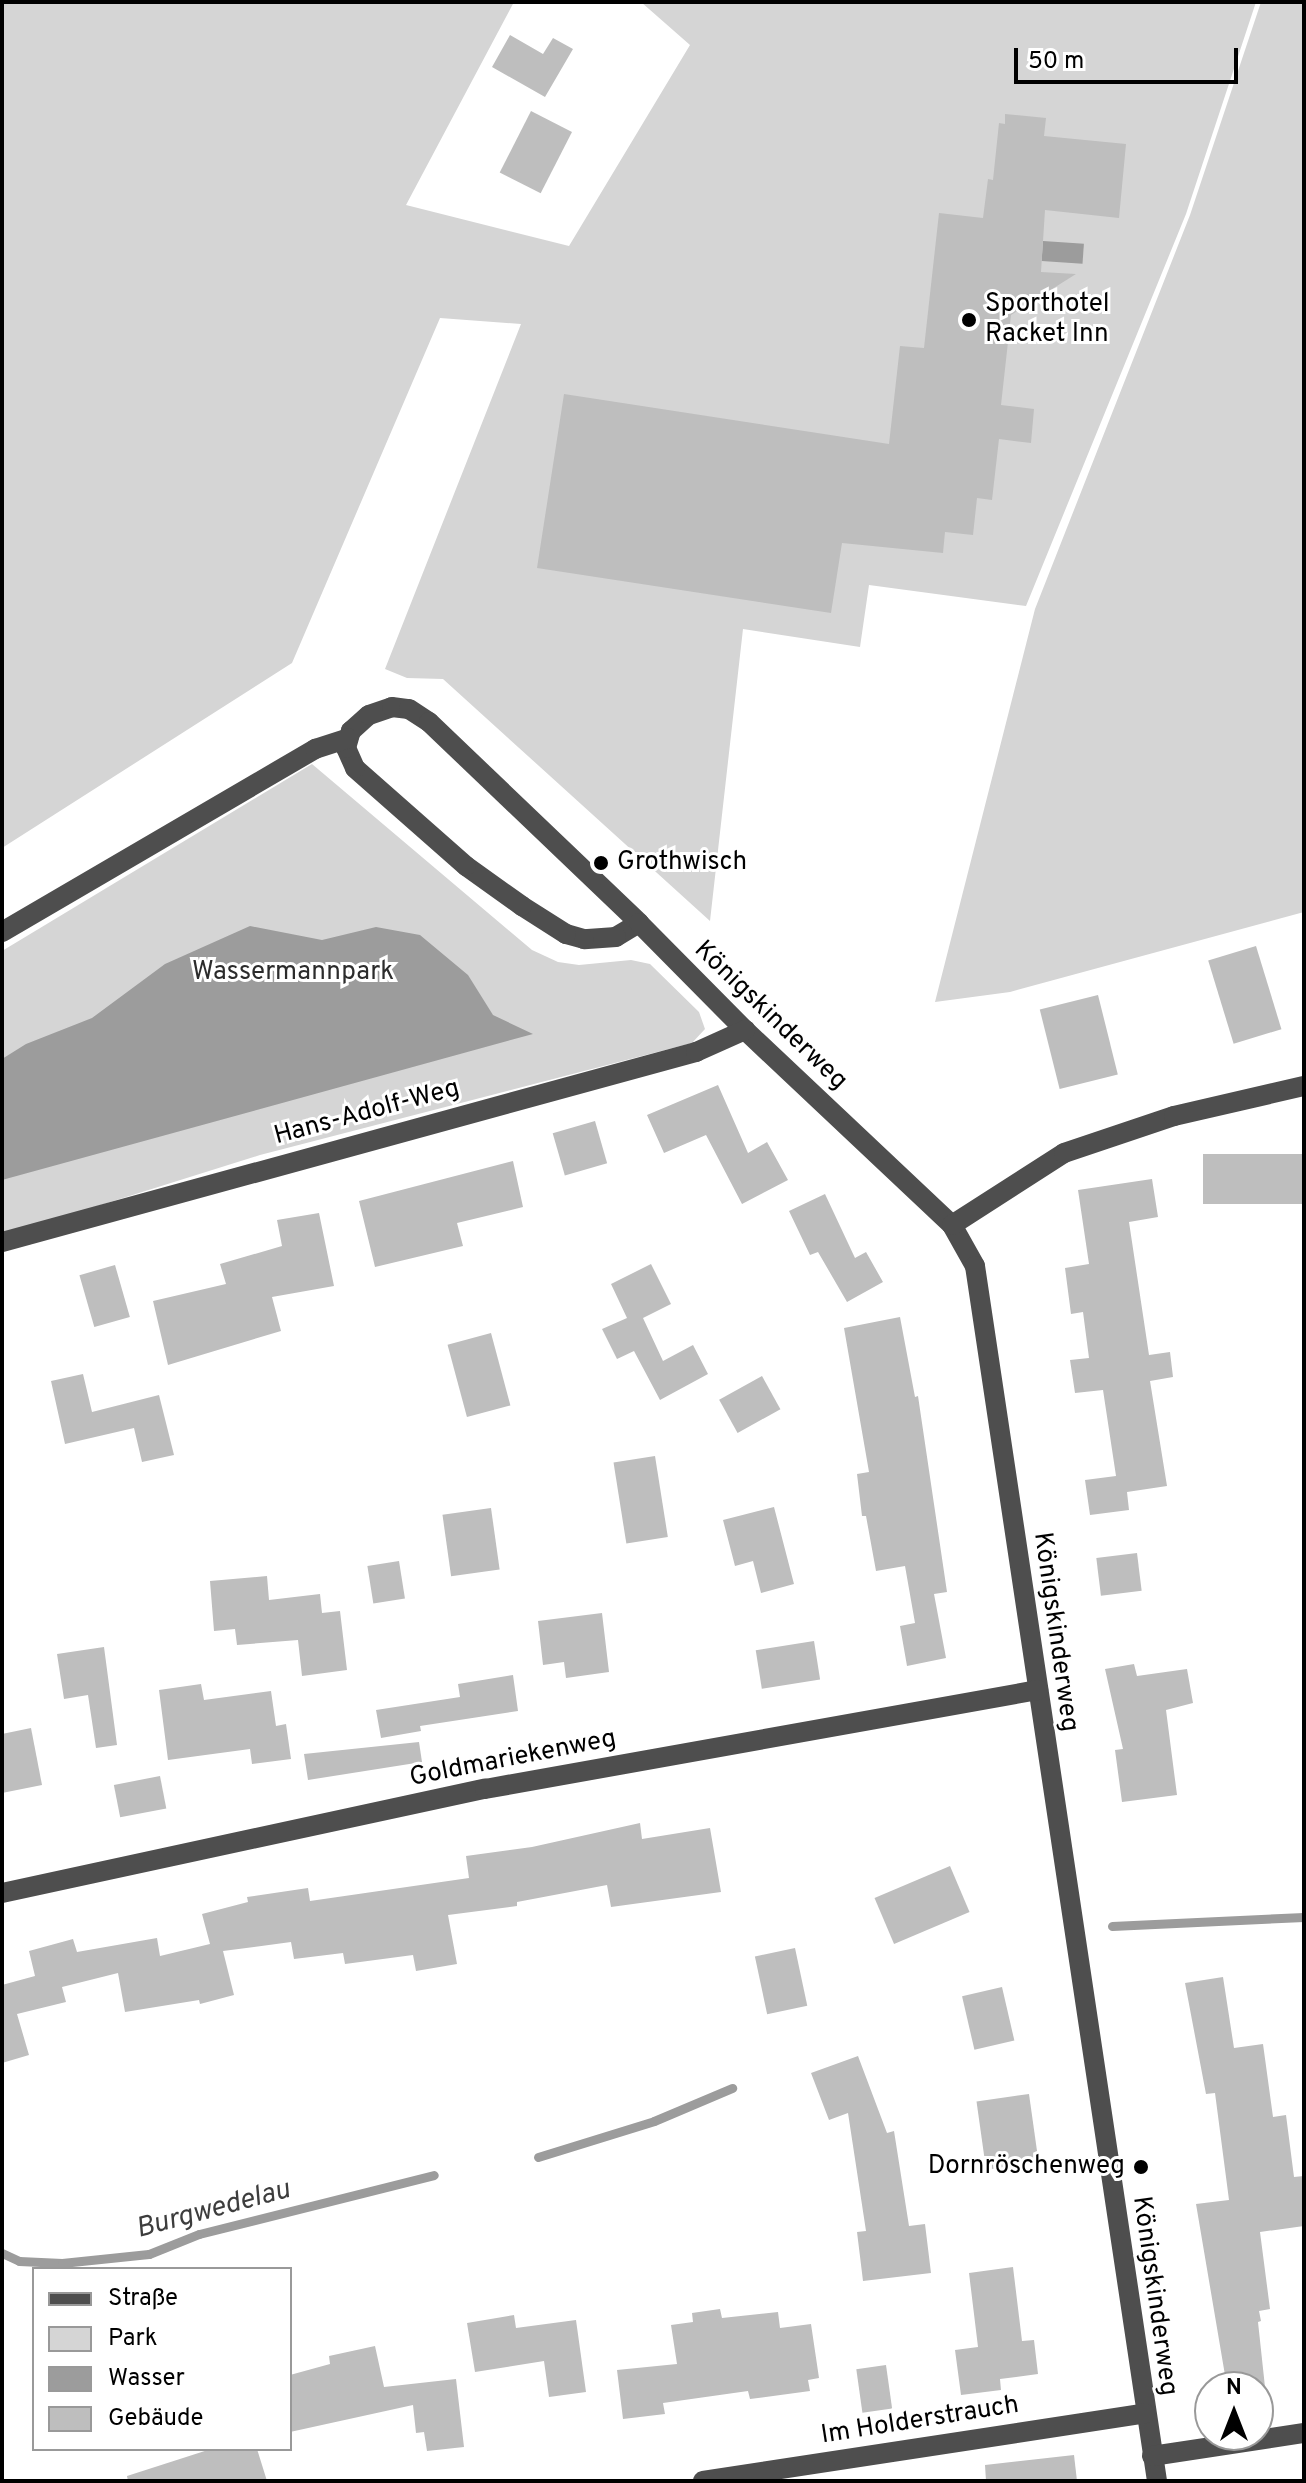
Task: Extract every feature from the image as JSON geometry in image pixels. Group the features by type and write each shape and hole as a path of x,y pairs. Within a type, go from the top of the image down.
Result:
{"street":[{"name":"Königskinderweg","path":"348,738 358,722 382,709 400,707 419,714 639,923 745,1030 952,1225 975,1266 1157,2481"},
{"path":"2,932 315,749 348,738 349,758 382,792 466,866 556,928 584,939 604,940 629,931 639,923"},
{"name":"Hans-Adolf-Weg","path":"2,1242 696,1052 745,1030"},
{"path":"952,1225 1064,1153 1174,1116 1304,1086"},
{"name":"Goldmariekenweg","path":"2,1893 485,1789 1038,1690"},
{"name":"Im Holderstrauch","path":"703,2481 1145,2413"},
{"path":"1152,2456 1304,2433"}],"green space":[{"path":"2,2 514,2 406,205 569,246 690,45 641,2 1256,2 1186,214 1026,606 869,585 860,647 743,629 710,921 443,679 407,678 385,669 521,324 440,318 292,663 2,848"},
{"path":"1261,2 1304,2 1304,912 1010,992 935,1002 1035,609 1190,215"},
{"name":"Wassermannpark","path":"312,764 532,950 558,962 579,965 631,960 650,964 699,1012 705,1029 692,1043 260,1155 2,1236 2,951"}],"water":[{"path":"1043,241 1084,244 1083,264 1042,261"},
{"path":"250,926 322,940 376,927 420,935 468,975 493,1015 533,1034 2,1180 2,1059 26,1044 92,1018 165,964"}],"building":[{"path":"510,35 543,54 553,38 573,49 545,97 492,67"},
{"path":"531,111 572,132 541,193 500,172"},
{"path":"1005,114 1046,118 1044,136 1126,144 1119,218 1045,210 1041,272 1076,274 1011,315 1001,405 1034,409 1031,443 999,439 992,500 977,498 973,535 945,532 943,553 842,543 831,613 537,568 564,394 889,444 900,346 924,348 939,213 983,218 988,179 993,180 999,123 1005,124"},
{"path":"1256,946 1281,1029 1234,1044 1208,961"},
{"path":"1098,995 1118,1075 1060,1089 1040,1010"},
{"path":"718,1085 748,1153 767,1142 788,1180 742,1204 706,1135 664,1153 647,1115"},
{"path":"595,1121 607,1163 565,1175 553,1133"},
{"path":"1203,1154 1304,1154 1304,1204 1203,1204"},
{"path":"513,1161 523,1207 457,1223 463,1246 375,1267 359,1201"},
{"path":"1152,1179 1158,1217 1129,1222 1149,1355 1170,1352 1173,1377 1150,1381 1167,1486 1127,1492 1129,1510 1090,1515 1085,1480 1116,1476 1103,1390 1075,1393 1070,1360 1089,1358 1083,1312 1071,1314 1065,1268 1089,1264 1078,1190"},
{"path":"825,1194 855,1258 866,1252 883,1282 847,1302 818,1252 810,1255 789,1211"},
{"path":"319,1213 334,1286 272,1297 281,1331 168,1365 153,1301 226,1284 220,1264 282,1246 277,1220"},
{"path":"651,1264 671,1304 643,1318 663,1361 693,1345 708,1374 660,1400 634,1351 617,1359 602,1329 627,1318 611,1284"},
{"path":"115,1265 130,1317 94,1327 79,1275"},
{"path":"900,1317 915,1397 918,1396 947,1592 934,1594 946,1658 907,1666 900,1626 915,1623 905,1566 876,1571 866,1516 862,1516 857,1474 869,1472 844,1328"},
{"path":"491,1333 510,1405 467,1417 448,1345"},
{"path":"83,1374 92,1412 159,1395 174,1455 142,1462 134,1428 65,1444 51,1381"},
{"path":"762,1376 780,1409 738,1433 719,1400"},
{"path":"655,1456 668,1537 626,1544 614,1463"},
{"path":"774,1507 794,1584 761,1593 753,1561 735,1566 723,1520"},
{"path":"491,1508 500,1569 451,1576 442,1515"},
{"path":"1137,1553 1142,1591 1101,1596 1096,1558"},
{"path":"399,1561 405,1599 373,1604 367,1566"},
{"path":"267,1576 269,1600 320,1594 322,1613 340,1611 347,1670 302,1676 298,1640 237,1645 235,1629 214,1631 210,1581"},
{"path":"602,1613 609,1672 566,1678 564,1662 543,1665 538,1621"},
{"path":"814,1641 820,1680 762,1689 756,1650"},
{"path":"104,1647 117,1745 96,1748 88,1695 64,1699 57,1654"},
{"path":"1134,1664 1137,1676 1187,1669 1193,1703 1166,1710 1177,1795 1122,1802 1115,1750 1123,1749 1105,1669"},
{"path":"513,1675 518,1711 420,1726 421,1731 381,1738 376,1710 460,1697 458,1684"},
{"path":"201,1684 204,1700 271,1691 276,1726 286,1724 291,1759 252,1764 250,1749 168,1760 159,1690"},
{"path":"31,1728 42,1785 2,1793 2,1734"},
{"path":"419,1742 422,1762 308,1780 304,1754"},
{"path":"160,1776 166,1808 120,1817 114,1785"},
{"path":"640,1823 642,1839 710,1828 721,1892 611,1907 607,1885 517,1902 517,1906 448,1915 457,1964 416,1971 413,1955 345,1964 343,1953 294,1959 291,1942 223,1951 234,1995 200,2004 199,2000 125,2012 118,1973 62,1987 66,2002 17,2014 29,2055 2,2063 2,1985 35,1976 29,1951 73,1939 77,1952 157,1938 160,1956 210,1944 202,1914 248,1902 247,1897 308,1888 310,1901 469,1878 466,1856 532,1847"},
{"path":"950,1866 970,1912 894,1944 875,1898"},
{"path":"795,1948 807,2006 767,2014 755,1957"},
{"path":"1223,1977 1234,2048 1263,2044 1273,2117 1286,2115 1294,2177 1304,2176 1304,2226 1260,2232 1270,2309 1259,2311 1263,2371 1224,2371 1196,2204 1229,2200 1215,2093 1206,2094 1185,1983"},
{"path":"1002,1987 1014,2041 974,2050 962,1996"},
{"path":"858,2056 887,2133 894,2131 909,2226 925,2224 931,2273 863,2281 857,2232 866,2231 848,2113 829,2120 811,2073"},
{"path":"1029,2094 1039,2162 986,2170 977,2101"},
{"path":"1013,2267 1022,2341 1034,2340 1038,2374 1000,2379 1001,2390 961,2395 955,2350 978,2347 969,2273"},
{"path":"720,2309 722,2318 778,2312 780,2328 811,2324 819,2378 808,2380 810,2391 750,2399 748,2391 663,2403 665,2414 623,2419 617,2370 677,2364 671,2325 693,2322 692,2313"},
{"path":"514,2315 516,2328 576,2320 586,2392 549,2397 544,2361 475,2372 467,2323"},
{"path":"375,2346 384,2387 456,2379 464,2447 427,2451 424,2432 416,2433 413,2405 292,2432 292,2374 330,2364 329,2356"},
{"path":"886,2365 892,2409 862,2413 856,2369"},
{"path":"205,2451 258,2451 267,2481 128,2481 127,2476"},
{"path":"1074,2455 1077,2481 986,2481 985,2465"}],"waterway":[{"name":"Burgwedelau","path":"1112,1926 1304,1917"},
{"name":"Burgwedelau","path":"538,2157 654,2121 732,2088"},
{"name":"Burgwedelau","path":"2,2253 19,2261 62,2263 149,2254 199,2234 434,2175"}],"place":[{"name":"Sporthotel Racket Inn","path":"969,320"},
{"name":"Grothwisch","path":"601,863"},
{"name":"Dornröschenweg","path":"1141,2167"}]}
